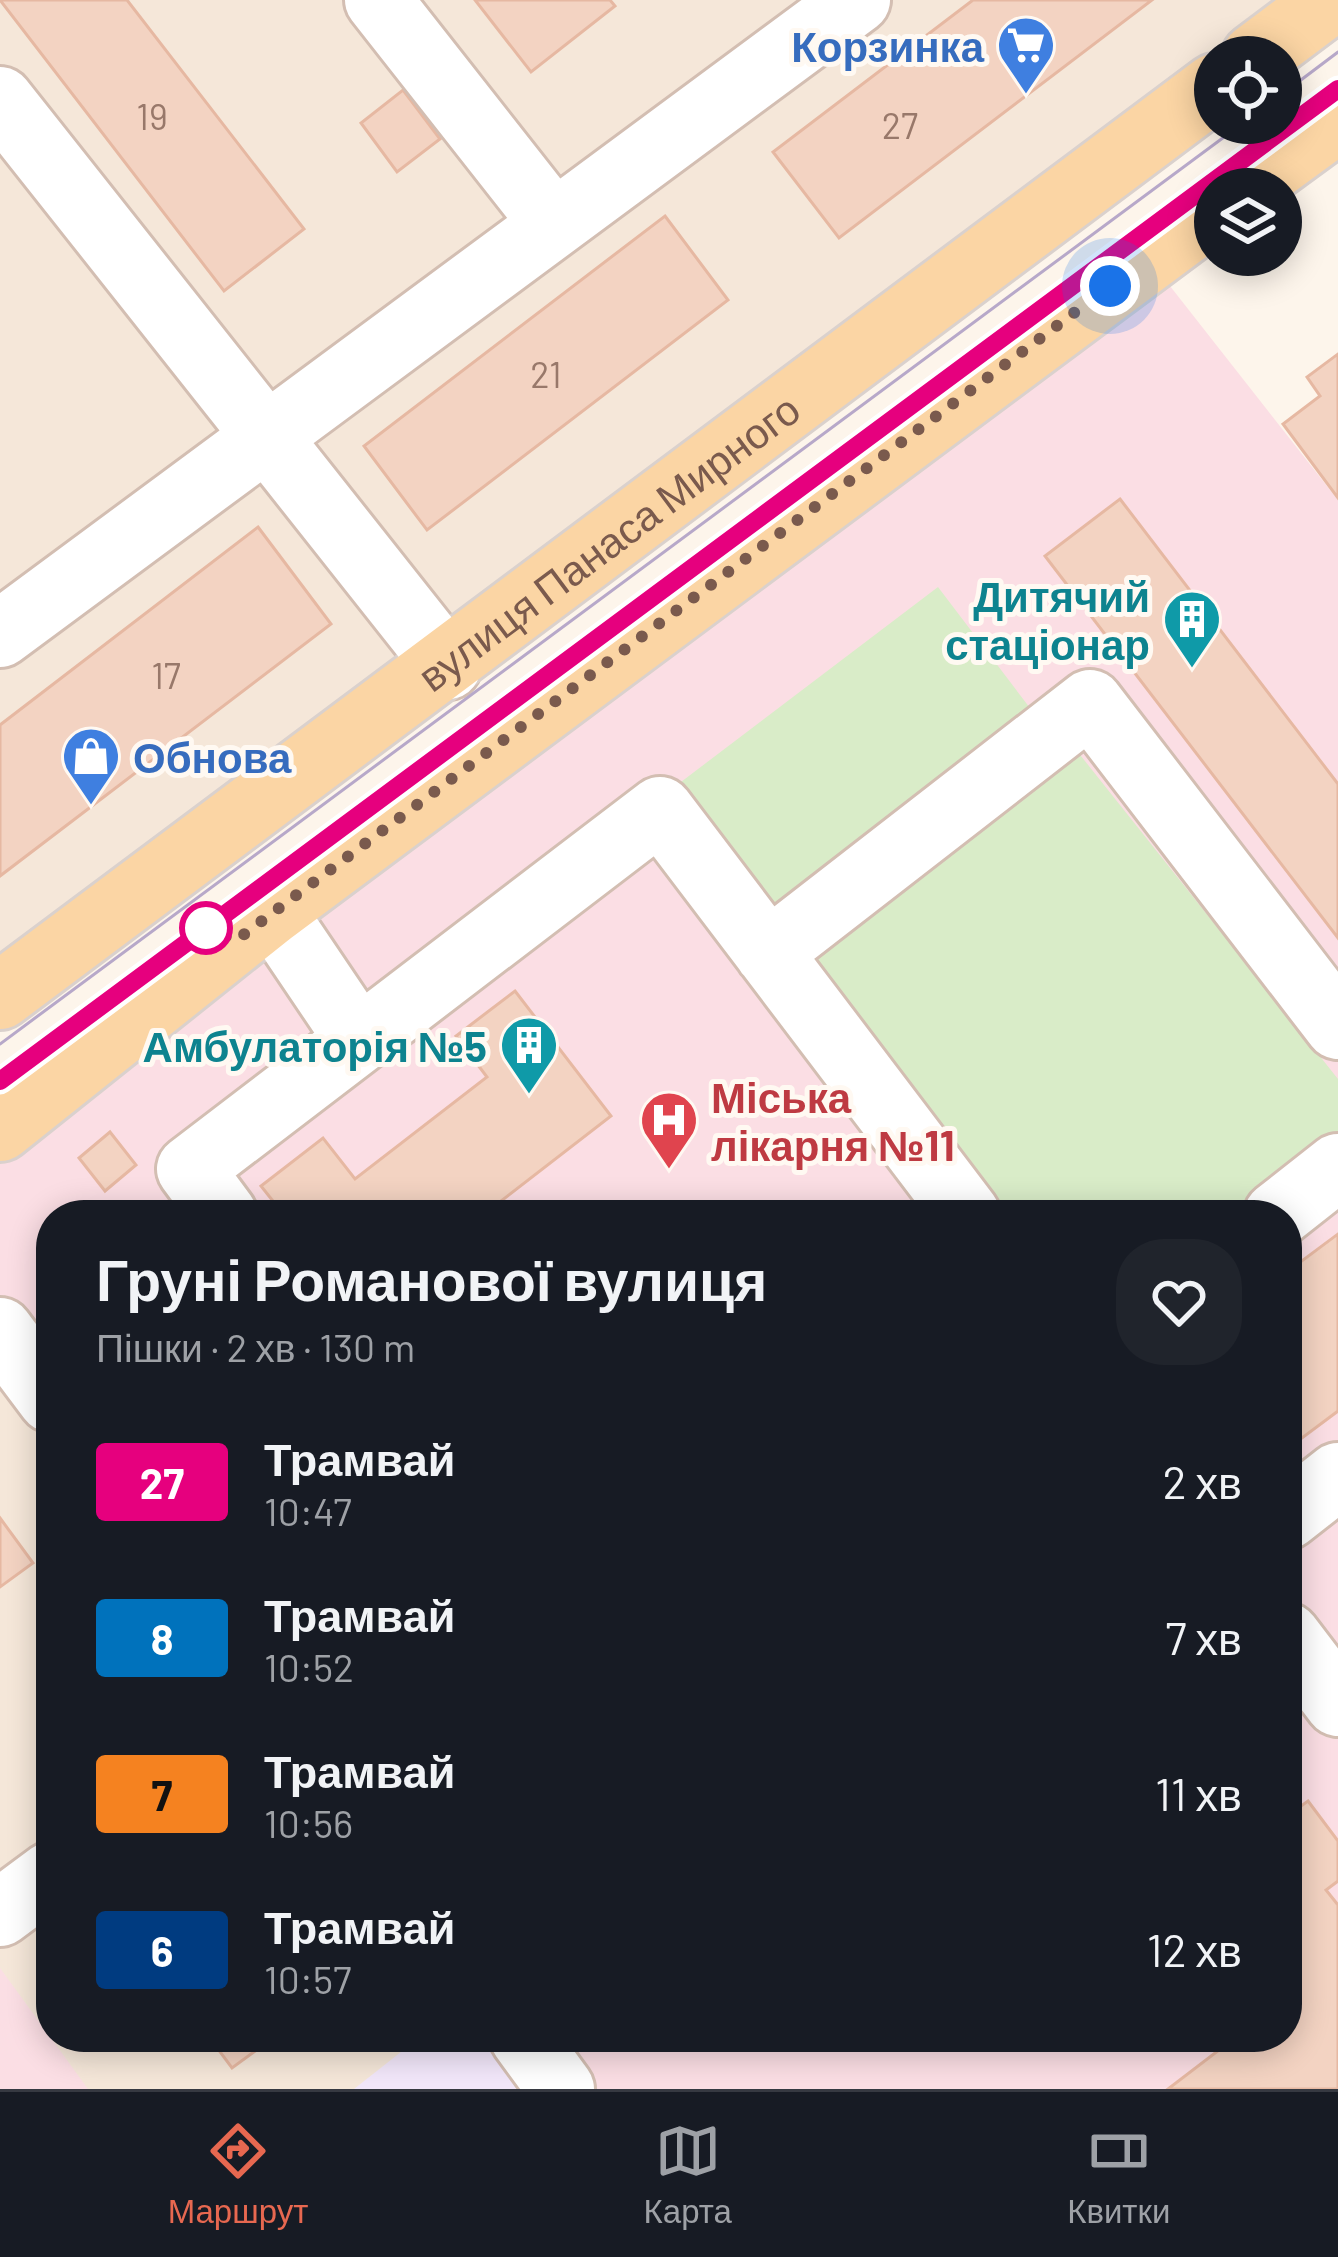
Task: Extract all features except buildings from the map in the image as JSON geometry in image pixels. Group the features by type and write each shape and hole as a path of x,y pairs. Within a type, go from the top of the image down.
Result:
{"main road":[{"path":"1283,36 1331,0"},
{"name":"вулиця Панаса Мирного","path":"0,996 1194,103"},
{"path":"1271,168 1338,119"},
{"path":"0,1128 272,911 1194,225"}],"street":[{"path":"378,0 554,224"},
{"path":"0,634 852,1"},
{"path":"0,100 448,665"},
{"path":"768,953 1090,704 1338,1026"},
{"path":"213,1200 190,1169 659,810 956,1200"},
{"path":"272,911 359,1040"},
{"path":"1296,1200 1338,1167"},
{"path":"0,1330 36,1379"},
{"path":"1302,1504 1338,1476"},
{"path":"0,1913 36,1886"},
{"path":"534,2052 562,2089"}],"shaded area":[{"path":"0,0 1331,0 1283,36 1194,36 1194,103 0,996"},
{"name":"Міська лікарня №11","path":"1148,258 1338,500 1338,2089 567,2089 540,2052 1302,2052 1302,1200 36,1200 36,1378 0,1330 0,1128"},
{"path":"0,1331 36,1379 36,2052 534,2052 561,2089 0,2089"},
{"path":"0,1968 36,2018 36,2052 61,2052 88,2089 0,2089"},
{"path":"401,2052 534,2052 561,2089 354,2089"}],"green space":[{"path":"938,587 1033,712 772,910 677,785"},
{"path":"1073,746 1338,1079 1338,1131 1252,1200 997,1200 806,959"}],"tram line":[{"path":"1302,79 1338,52"},
{"path":"0,1081 1338,89"},
{"name":"27","path":"0,1081 1338,89"},
{"path":"0,1044 1215,144"}],"place":[{"name":"Корзинка","path":"1026,96"},
{"name":"Дитячий стаціонар","path":"1192,670"},
{"name":"Обнова","path":"91,807"},
{"name":"Амбулаторія №5","path":"529,1096"},
{"name":"Міська лікарня №11","path":"669,1171"}],"route":[{"path":"206,928 235,941 1110,286"}]}
